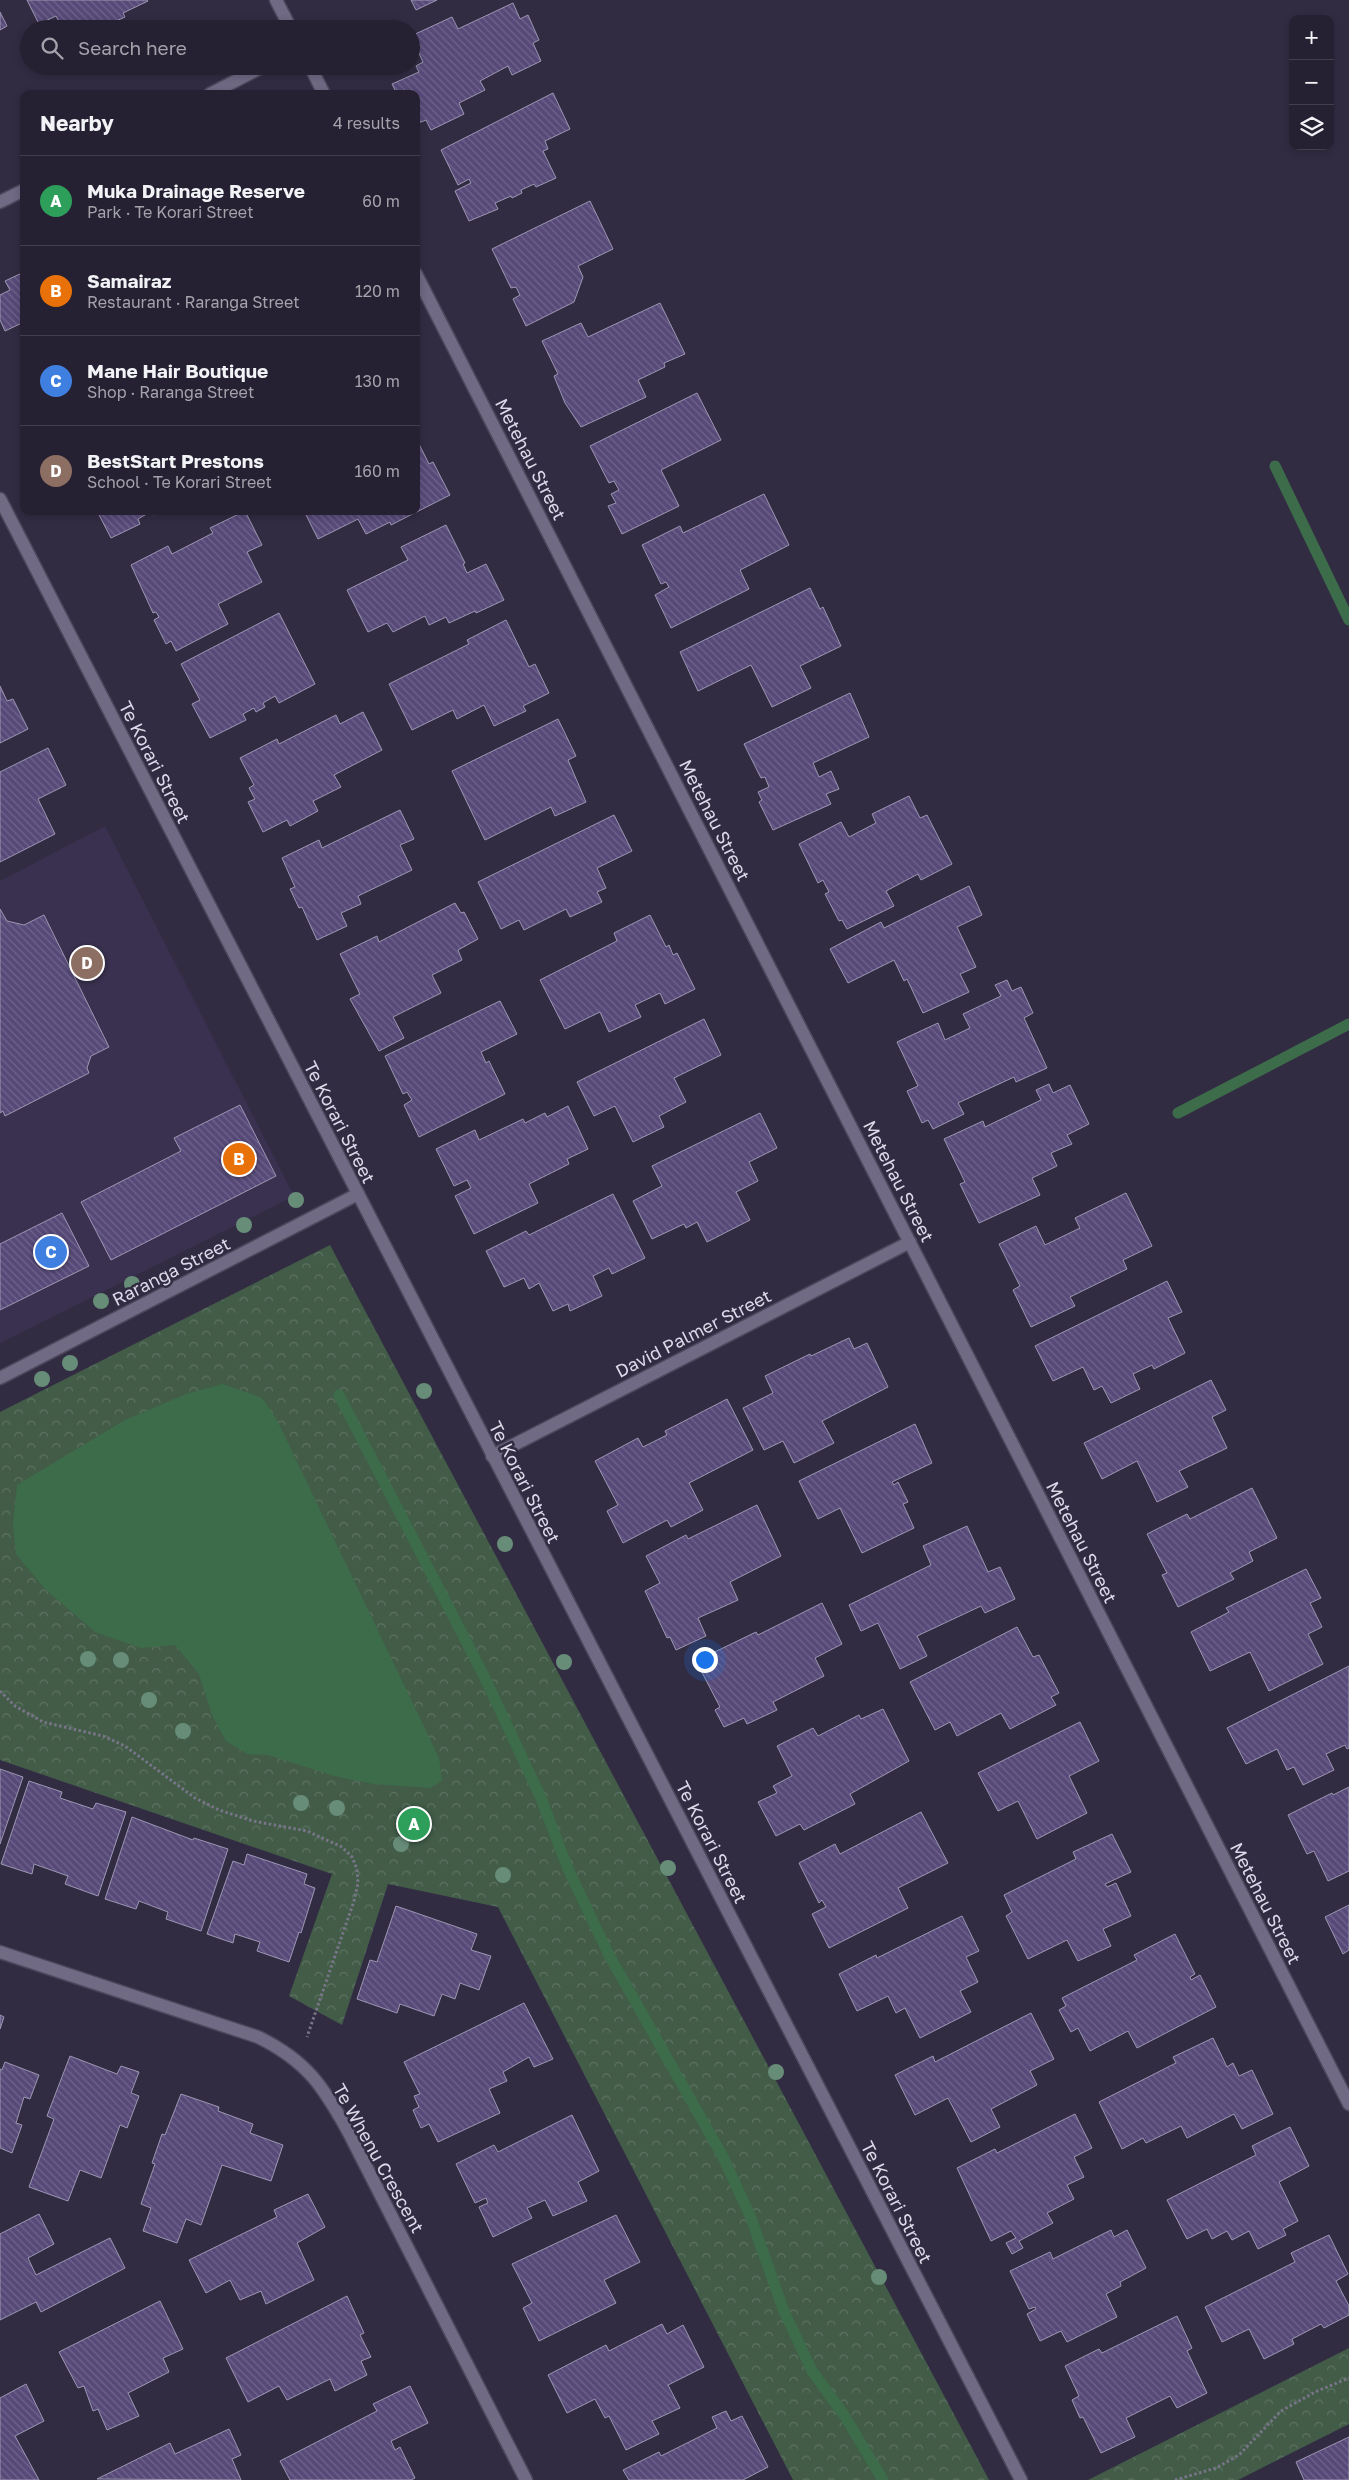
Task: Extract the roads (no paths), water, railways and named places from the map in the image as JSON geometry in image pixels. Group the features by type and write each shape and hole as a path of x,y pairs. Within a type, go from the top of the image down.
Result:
{"street":[{"path":"276,0 286,20"},
{"path":"218,90 247,75"},
{"path":"314,75 322,90"},
{"path":"0,202 20,192"},
{"name":"Metehau Street","path":"420,282 1349,2104"},
{"name":"Te Korari Street","path":"0,499 1021,2480"},
{"name":"Raranga Street","path":"0,1378 358,1194"},
{"name":"David Palmer Street","path":"492,1456 910,1242"},
{"name":"Te Whenu Crescent","path":"0,1952 258,2037 283,2050 298,2061 318,2083 349,2133 526,2480"}],"waterway":[{"path":"1275,466 1349,620"},
{"path":"1178,1113 1349,1024"},
{"path":"339,1395 484,1676 541,1798 568,1869 609,1955 723,2157 751,2218 783,2309 812,2371 844,2415 883,2480"}],"place":[{"name":"BestStart Prestons","path":"87,963"},
{"name":"Samairaz","path":"239,1159"},
{"name":"Mane Hair Boutique","path":"51,1252"},
{"name":"Muka Drainage Reserve","path":"414,1824"}]}
